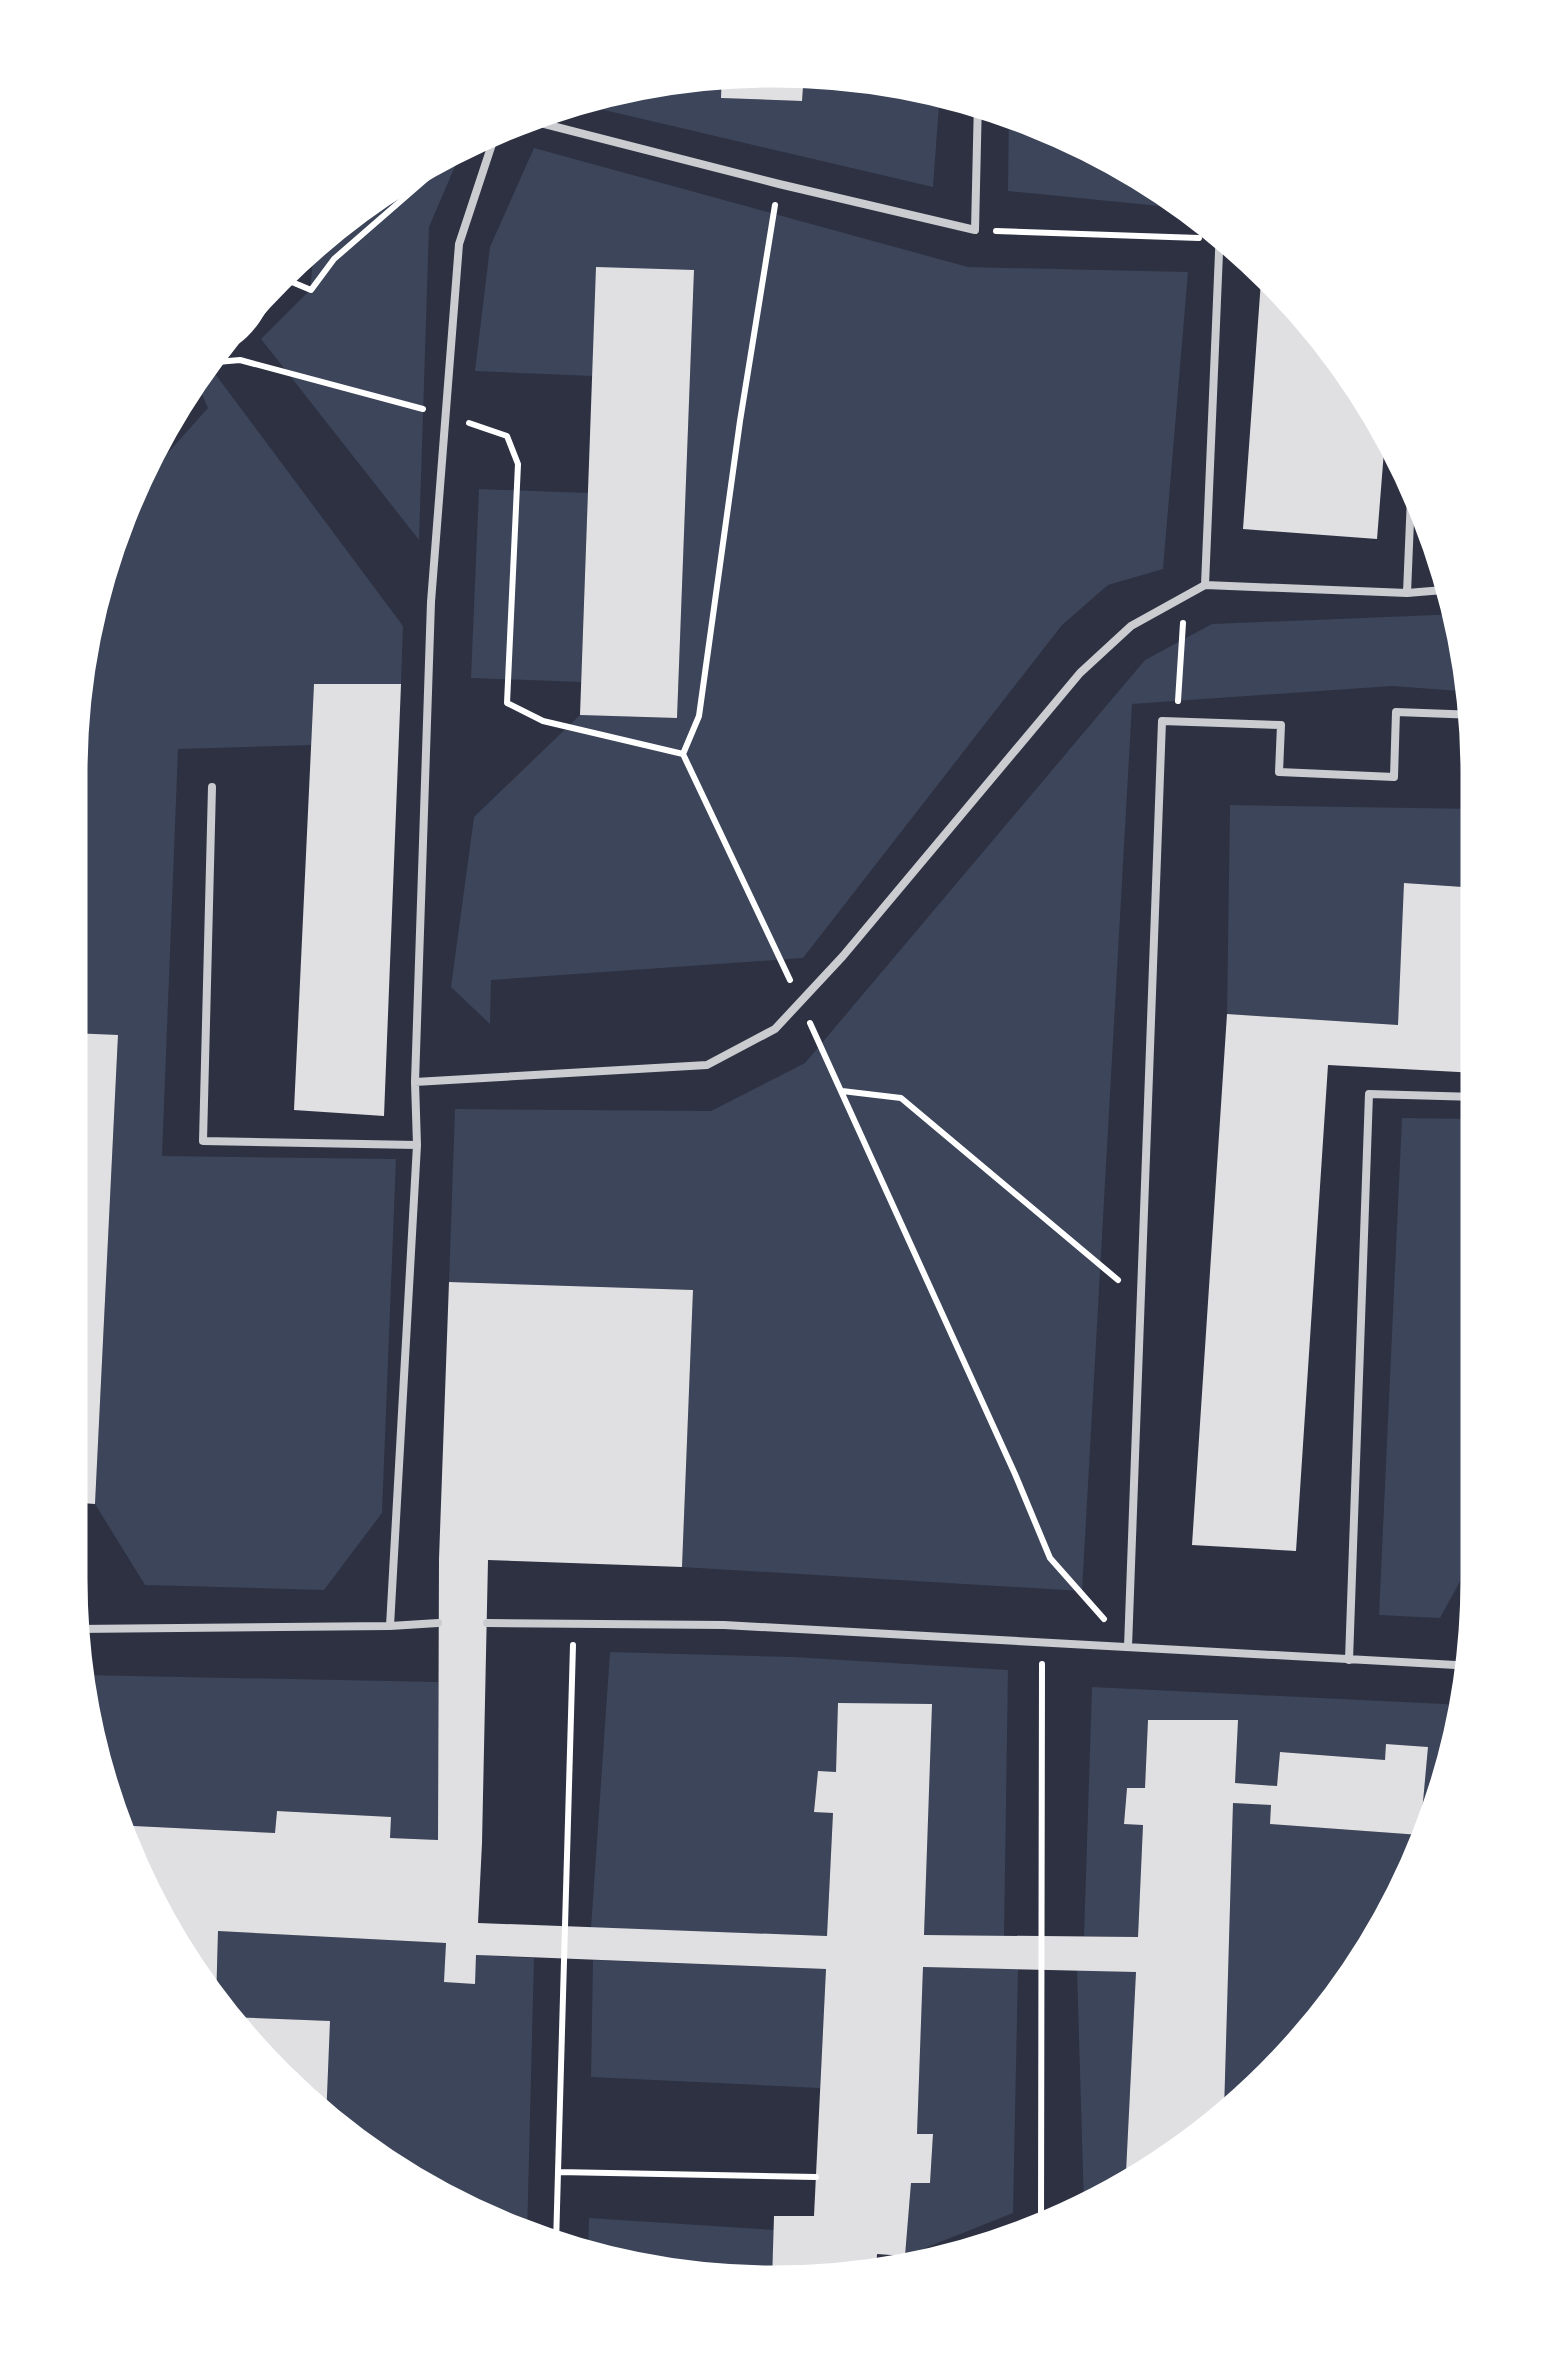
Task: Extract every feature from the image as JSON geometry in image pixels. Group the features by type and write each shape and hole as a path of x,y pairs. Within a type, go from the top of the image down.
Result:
{"lane":[{"path":"546,125 975,230 978,116"},
{"path":"390,1626 417,1146 415,1082 432,602 459,244 492,146"},
{"path":"1205,585 1220,249"},
{"path":"1407,593 1411,509"},
{"path":"415,1082 706,1065 775,1029 843,956 1080,672 1131,626 1205,585 1407,593 1438,590"},
{"path":"1128,1647 1162,722 1280,725 1278,772 1394,776 1396,712 1460,714"},
{"path":"212,787 203,1141 417,1146"},
{"path":"1349,1660 1369,1094 1463,1097"},
{"path":"87,1629 438,1623"},
{"path":"487,1623 724,1625 1457,1665"}],"path":[{"path":"293,281 310,290 334,258 412,188"},
{"path":"975,230 1207,239"},
{"path":"241,338 252,330 259,317"},
{"path":"222,362 240,360 446,415 507,436 518,464 507,703 543,721 683,754"},
{"path":"1177,722 1184,596"},
{"path":"841,1091 901,1098 1141,1298"},
{"path":"556,2232 573,1624"},
{"path":"1041,2215 1042,1642"},
{"path":"558,2172 816,2177"}],"shaded area":[{"path":"803,86 864,91 939,105 933,187 596,108 721,87 721,98 801,101"},
{"path":"1009,127 1079,156 1165,207 1008,191"},
{"path":"534,148 968,267 1188,272 1163,569 1108,585 1062,625 803,958 491,980 490,1024 451,987 474,817 580,715 677,718 694,271 592,376 475,371 490,247"},
{"path":"456,163 429,227 419,540 261,339 310,290 313,263 320,256 391,201"},
{"path":"216,375 403,626 401,684 314,684 311,745 178,749 162,1156 396,1159 382,1513 324,1590 145,1585 95,1504 118,1036 85,1034 86,729 108,596 137,510 160,462 208,408 201,391"},
{"path":"479,489 588,493 581,682 471,678"},
{"path":"1444,615 1458,691 1392,686 1132,704 1082,1591 682,1567 693,1290 449,1282 455,1109 711,1111 805,1063 1145,660 1212,624"},
{"path":"1230,805 1463,809 1463,887 1405,883 1398,1025 1227,1014"},
{"path":"1402,1118 1463,1119 1463,1576 1440,1618 1379,1615"},
{"path":"610,1652 793,1657 1008,1670 1004,1936 924,1935 931,1704 839,1704 836,1772 818,1772 814,1811 833,1813 827,1936 591,1928"},
{"path":"92,1675 438,1682 438,1840 390,1838 390,1817 277,1811 275,1833 131,1826 108,1757"},
{"path":"1092,1687 1451,1704 1422,1811 1428,1747 1387,1744 1385,1760 1280,1752 1277,1786 1235,1783 1237,1720 1148,1720 1145,1788 1127,1788 1124,1823 1143,1825 1138,1937 1084,1936"},
{"path":"1233,1803 1271,1805 1271,1824 1414,1835 1371,1924 1347,1962 1292,2033 1224,2100"},
{"path":"218,1931 446,1943 445,1982 474,1983 476,1955 534,1958 527,2222 429,2176 327,2102 329,2021 243,2018 217,1984"},
{"path":"593,1960 826,1969 820,2088 591,2077"},
{"path":"923,1967 1018,1969 1013,2213 905,2255 911,2183 930,2182 933,2135 917,2134"},
{"path":"1077,1970 1136,1972 1126,2171 1084,2195"},
{"path":"589,2218 774,2230 773,2268 684,2262 588,2242"}],"building":[{"path":"803,86 802,101 721,98 721,87"},
{"path":"596,267 694,270 677,718 580,715"},
{"path":"1261,287 1321,355 1384,454 1377,539 1243,529"},
{"path":"314,684 401,684 384,1116 294,1110"},
{"path":"1404,883 1463,887 1463,1072 1328,1065 1296,1551 1192,1545 1227,1014 1398,1025"},
{"path":"85,1034 118,1035 95,1504 85,1503"},
{"path":"449,1282 693,1290 682,1567 488,1560 478,1923 827,1936 833,1813 814,1812 818,1771 836,1772 838,1703 932,1704 924,1935 1138,1937 1143,1825 1124,1824 1127,1788 1145,1788 1148,1720 1238,1720 1235,1783 1277,1786 1280,1752 1385,1760 1386,1744 1428,1747 1422,1811 1414,1835 1270,1824 1271,1805 1233,1803 1224,2100 1126,2171 1136,1972 923,1967 917,2134 933,2134 930,2183 911,2183 905,2255 877,2254 877,2260 864,2262 772,2268 774,2216 814,2216 826,1969 476,1955 475,1984 444,1982 446,1943 218,1931 217,1984 156,1884 131,1826 275,1833 277,1811 391,1817 390,1838 438,1840 439,1559"},
{"path":"243,2018 330,2021 327,2103"}]}
